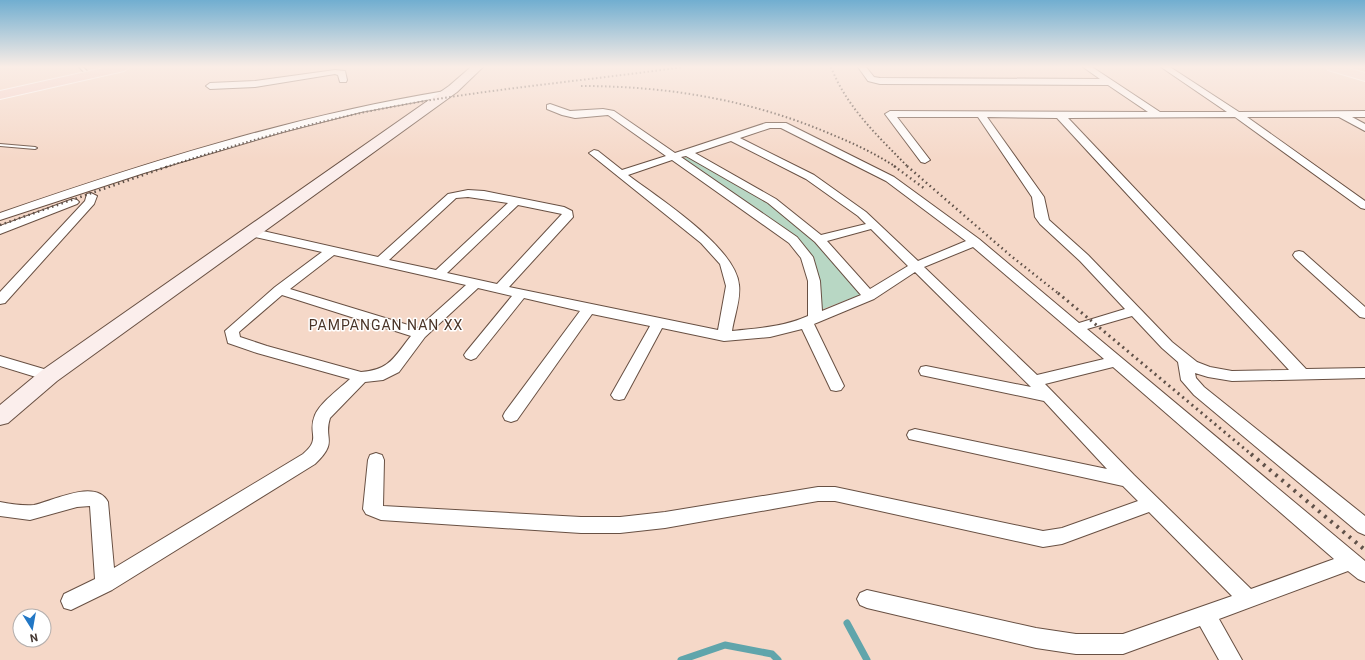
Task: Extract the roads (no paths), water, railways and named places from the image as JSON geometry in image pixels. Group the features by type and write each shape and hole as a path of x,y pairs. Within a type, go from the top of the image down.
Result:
{"main road":[{"path":"0,417 48,376 439,98"}],"street":[{"path":"0,217 130,173 265,134 383,105 424,98"},
{"path":"1133,98 1158,115"},
{"path":"1212,98 1365,206"},
{"path":"0,230 91,196 212,156 293,133 430,104"},
{"path":"1327,106 1365,128"},
{"path":"550,108 567,114 611,113 682,155 772,201 819,239 869,296"},
{"path":"926,160 906,137 890,114 1365,114"},
{"path":"980,114 1038,197 1041,217 1044,222 1084,258 1185,362 1208,372 1232,376 1365,373"},
{"path":"1060,115 1302,374"},
{"path":"620,174 772,125 786,126 890,179 975,242 1114,362 1358,567"},
{"path":"733,138 810,177 851,205 875,225 1034,381 1151,504 1248,600"},
{"path":"594,153 705,240 720,254 730,272 733,286 724,336"},
{"path":"682,155 793,240 807,257 812,275 811,321 836,386"},
{"path":"381,261 452,196 475,194 564,210 568,213 567,218 501,288"},
{"path":"0,300 90,202 91,196"},
{"path":"439,274 516,201"},
{"path":"819,239 875,225"},
{"path":"250,232 589,309 724,336 770,332 811,321 869,296 916,266 975,242"},
{"path":"331,251 280,290 232,331 233,340 262,350 361,377 378,376 394,368 420,334 476,283"},
{"path":"1299,255 1365,314"},
{"path":"280,290 420,334"},
{"path":"471,355 521,293"},
{"path":"511,416 589,309"},
{"path":"1076,328 1134,311"},
{"path":"619,395 658,323"},
{"path":"0,361 48,376"},
{"path":"1034,381 1114,362"},
{"path":"1185,362 1190,380 1199,391 1365,527"},
{"path":"926,371 1047,396"},
{"path":"71,601 105,584 316,453 321,447 323,440 319,423 323,415 361,377"},
{"path":"915,435 1128,480"},
{"path":"376,460 372,509 381,513 404,515 581,525 620,525 665,520 818,494 835,494 1043,539 1062,536 1151,504"},
{"path":"0,509 18,513 33,512 77,500 87,498 95,499 99,502 105,584"},
{"path":"867,599 1036,638 1076,644 1123,644 1248,600 1358,567"},
{"path":"1205,615 1231,660"}],"lane":[{"path":"0,145 35,148"}],"waterway":[{"path":"847,623 867,660"},
{"path":"681,660 725,645 772,654 778,660"}],"railway":[{"path":"167,167 275,134 330,120 386,108 447,98"},
{"path":"714,98 741,104 803,123 849,142 896,167"},
{"path":"847,98 864,121 907,166"},
{"path":"894,166 925,189"},
{"path":"907,166 1011,256 1059,294"},
{"path":"0,225 167,167"},
{"path":"1058,293 1252,455"},
{"path":"1251,454 1365,550"}],"district":[{"name":"PAMPANGAN NAN XX","path":"386,325"}]}
